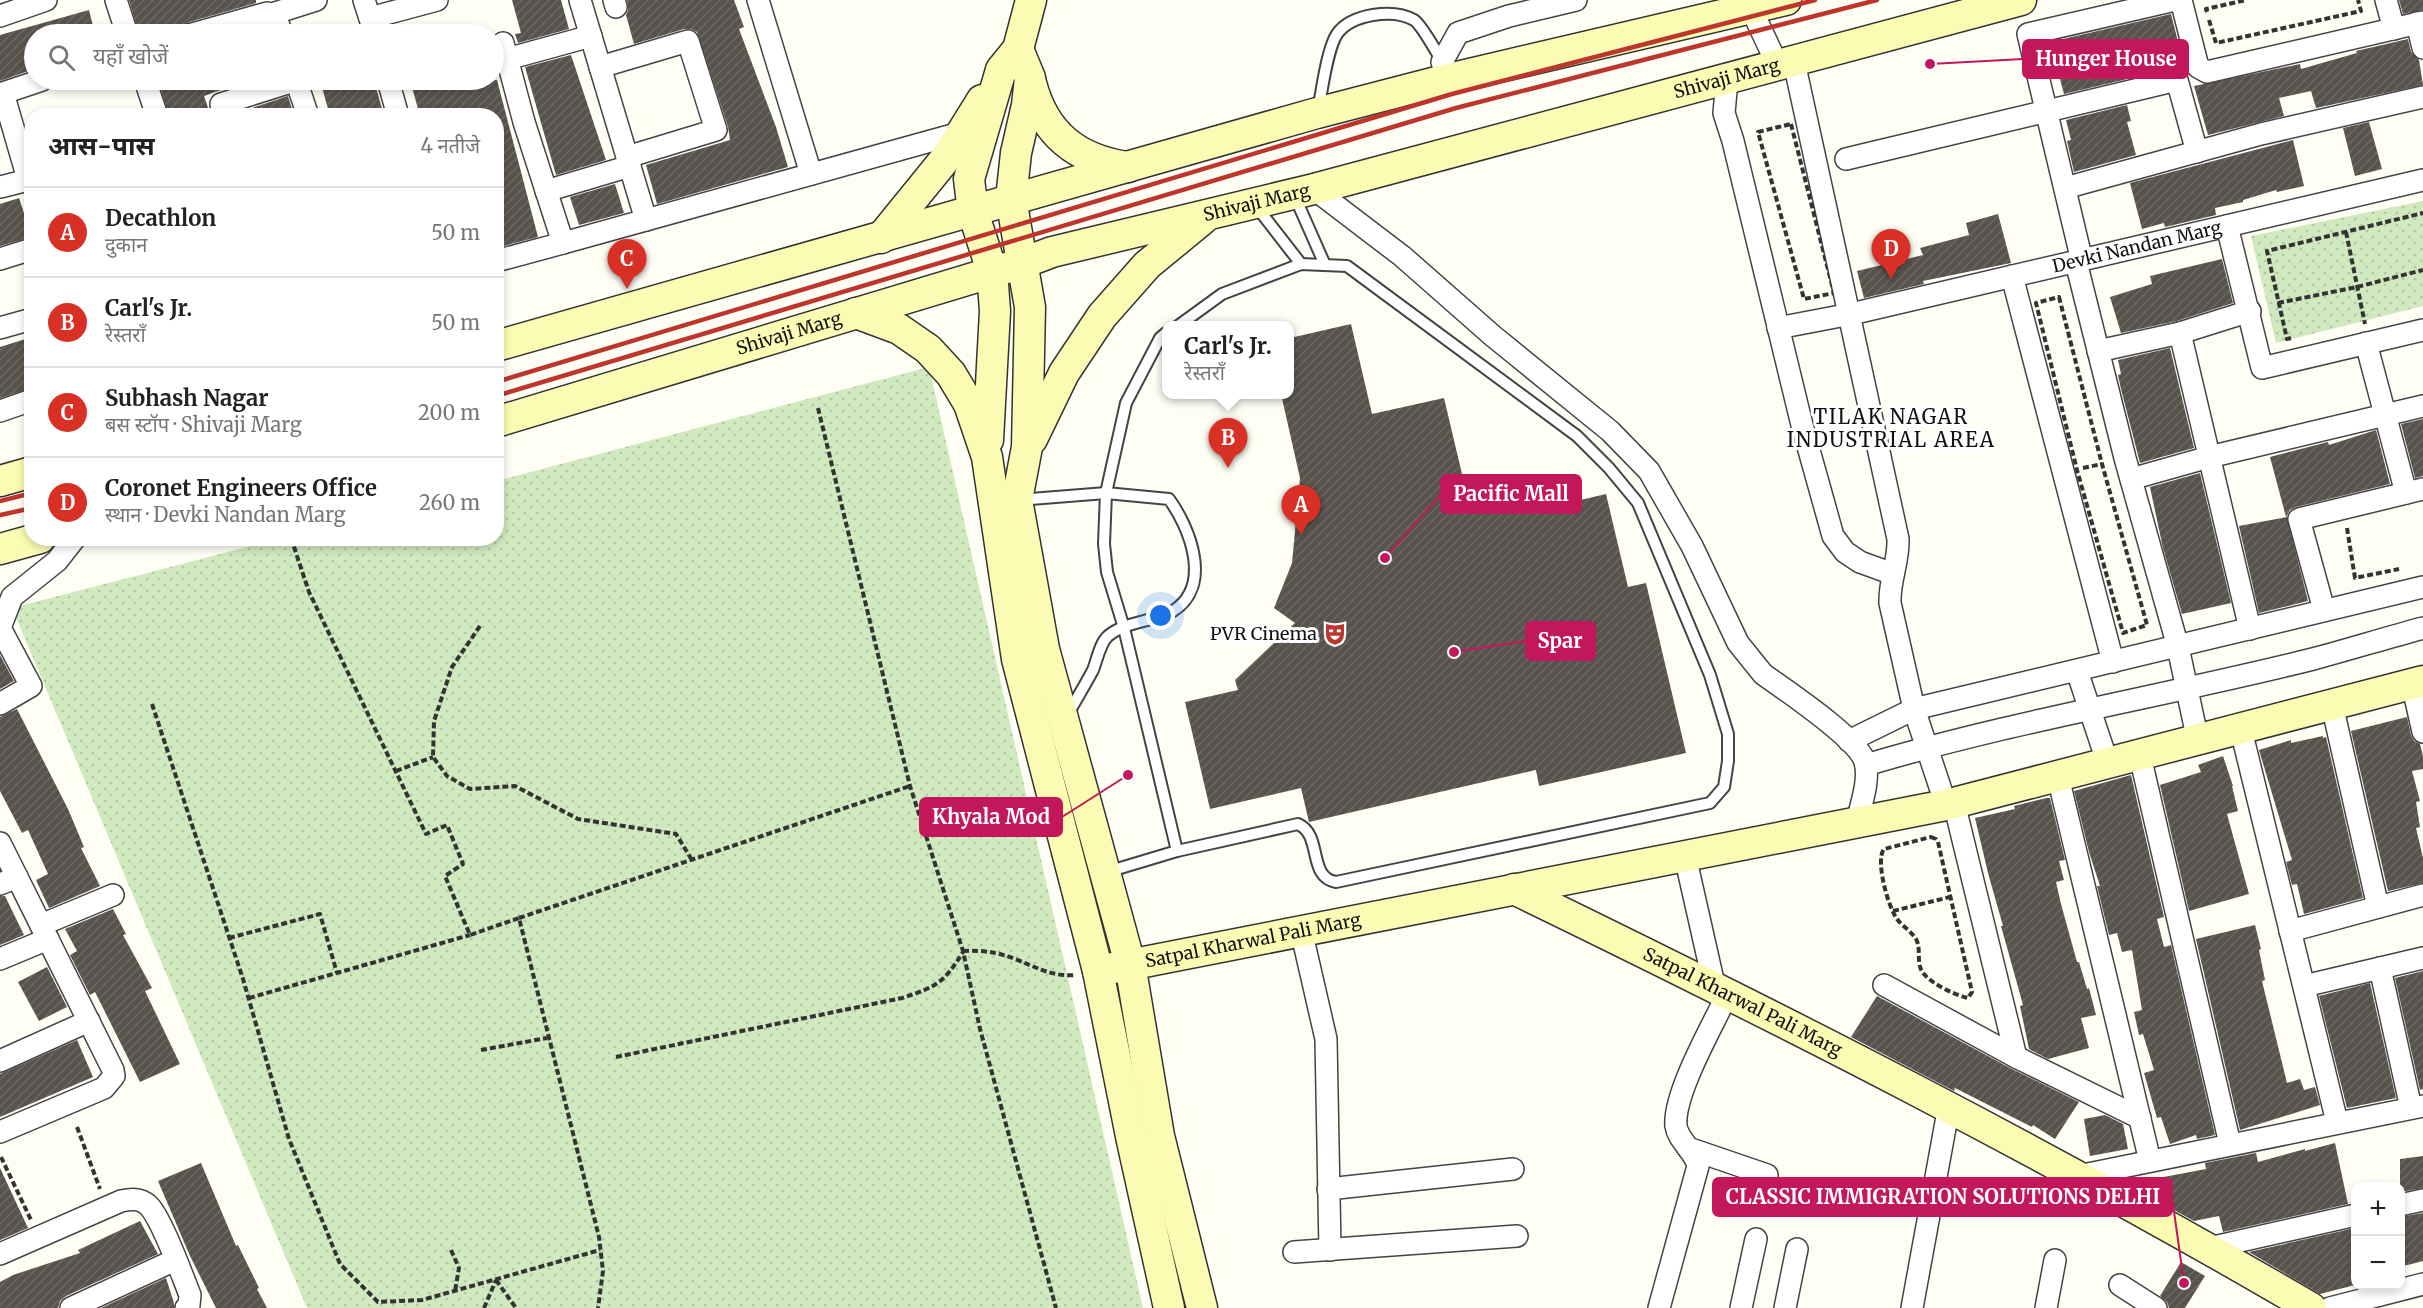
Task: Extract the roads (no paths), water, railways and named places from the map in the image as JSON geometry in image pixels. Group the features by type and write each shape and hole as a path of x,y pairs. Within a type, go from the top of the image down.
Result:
{"street":[{"path":"0,16 46,0"},
{"path":"116,0 124,24"},
{"path":"228,24 267,13 272,14 316,0"},
{"path":"370,24 438,0"},
{"path":"580,0 646,220"},
{"path":"758,0 811,174"},
{"path":"987,457 995,311 992,271 973,212 969,179 1031,0"},
{"path":"1445,70 1458,33 1511,8 1576,0"},
{"path":"504,344 973,212 1011,199 1132,167 1317,113 1445,70 1749,4 1786,0"},
{"name":"Shivaji Marg","path":"504,420 1023,263 1052,252 1304,191 2021,0"},
{"path":"2175,0 2028,34 2064,188 2098,351 2178,647 2198,741"},
{"path":"2181,0 2198,67 2201,71 2207,72 2420,23 2423,48"},
{"path":"2386,0 2394,29"},
{"path":"1749,4 1786,64 1851,314 1898,539 1890,603 1914,709 1926,747 1950,804 2016,1057"},
{"path":"272,14 278,24"},
{"path":"563,243 524,122 505,51 591,36"},
{"path":"546,190 716,130 688,41 600,67"},
{"path":"1010,59 1030,78 1043,116 1064,141 1084,155 1100,161 1132,167"},
{"path":"881,238 917,195 963,132 1010,59"},
{"path":"1030,78 1025,118 1016,153 1011,199 1030,307 1028,447 1017,500 1044,649 1130,964 1159,1136 1202,1308"},
{"path":"1727,80 1724,113 1802,425 1833,536 1845,552 1860,562 1893,574"},
{"path":"1846,159 2177,80 2197,152"},
{"path":"24,86 2,93 24,161"},
{"path":"148,90 154,108"},
{"path":"222,108 221,104 265,90"},
{"path":"299,90 305,108"},
{"path":"391,90 396,108"},
{"path":"2064,188 2261,134 2423,97"},
{"path":"504,259 963,132"},
{"name":"Devki Nandan Marg","path":"1778,328 1851,314 2423,180"},
{"path":"0,187 24,181"},
{"path":"1304,191 1402,256 1493,336 1629,449 1649,471 1692,546 1738,643 1753,664 1763,674 1836,728 1863,755 1866,765 1865,785 1857,822"},
{"path":"1028,447 1064,373 1102,316 1147,266 1208,215"},
{"path":"2227,226 2250,311 2262,368 2423,330"},
{"path":"0,259 24,252"},
{"path":"2012,276 2113,662"},
{"path":"2098,351 2180,333 2250,311"},
{"path":"856,314 899,329 928,349 951,374 969,404 987,457 1017,659 1098,971 1132,1142 1169,1308"},
{"path":"0,328 24,321"},
{"path":"2180,333 2250,629"},
{"path":"2324,610 2300,519 2414,491 2385,415 2366,343"},
{"path":"0,411 24,403"},
{"path":"2131,479 2423,406"},
{"path":"0,481 24,474"},
{"path":"0,549 24,542"},
{"path":"0,704 31,686 0,628 12,597 57,561 69,546"},
{"path":"1849,741 1914,709 2423,587"},
{"path":"1866,765 1926,747 2089,708 2313,659 2423,628"},
{"path":"2077,671 2108,765"},
{"path":"1514,889 1950,804 2108,765 2418,682 2423,732"},
{"path":"2332,705 2378,907"},
{"path":"2241,730 2337,1122"},
{"path":"2140,756 2230,1144"},
{"path":"2058,777 2150,1161"},
{"path":"0,843 9,881 45,932 113,1070 110,1083 104,1088 0,1132"},
{"path":"1659,1308 1698,1171 1698,1162 1677,1129 1679,1102 1721,992 1685,856"},
{"name":"Satpal Kharwal Pali Marg","path":"1098,971 1514,889 1949,1106 2209,1248 2311,1308"},
{"path":"0,959 113,895"},
{"path":"2290,931 2423,895"},
{"path":"1301,930 1326,1040 1330,1250"},
{"path":"2304,986 2423,958"},
{"path":"2078,1176 2417,1107 2380,968"},
{"path":"1884,985 2016,1057 2140,1118"},
{"path":"0,1061 89,1021"},
{"path":"1912,1308 1949,1106"},
{"path":"1688,1148 1767,1175"},
{"path":"1328,1189 1513,1169"},
{"path":"0,1254 121,1201 134,1198 147,1204 156,1216 190,1295 189,1305 186,1308"},
{"path":"2405,1204 2423,1200"},
{"path":"2209,1248 2351,1216"},
{"path":"1294,1252 1517,1236"},
{"path":"1742,1308 1756,1239"},
{"path":"1785,1308 1797,1249"},
{"path":"72,1308 175,1260"},
{"path":"2046,1308 2055,1260"},
{"path":"2120,1285 2156,1308"},
{"path":"2330,1308 2418,1289"}],"lane":[{"path":"1317,113 1336,35 1349,22 1368,17 1397,14 1416,21 1445,70"},
{"path":"1304,191 1325,265"},
{"path":"1254,203 1301,264"},
{"path":"1105,872 1177,851 1298,824 1305,827 1310,834 1322,876 1336,882 1710,803 1724,787 1728,761 1728,734 1710,675 1638,503 1609,468 1577,436 1347,266 1301,264 1222,294 1185,321"},
{"path":"1162,337 1126,403 1106,493 1104,544 1107,572 1124,628 1177,851"},
{"path":"1017,500 1106,493 1169,499 1180,514 1188,533 1195,571 1193,586 1173,610 1124,628 1107,637 1065,720"}],"railway":[{"path":"504,380 1452,94 1815,0"},
{"path":"504,394 1456,108 1877,0"},
{"path":"0,501 24,495"},
{"path":"0,515 24,510"}],"place":[{"name":"Hunger House","path":"1930,64"},
{"name":"Coronet Engineers Office","path":"1891,279"},
{"name":"Subhash Nagar","path":"627,289"},
{"name":"Carl's Jr.","path":"1228,468"},
{"name":"Decathlon","path":"1301,535"},
{"name":"Pacific Mall","path":"1385,558"},
{"name":"PVR Cinema","path":"1335,634"},
{"name":"Spar","path":"1454,652"},
{"name":"Khyala Mod","path":"1128,775"},
{"name":"CLASSIC IMMIGRATION SOLUTIONS DELHI","path":"2184,1283"}],"district":[{"name":"TILAK NAGAR INDUSTRIAL AREA","path":"1891,428"}]}
